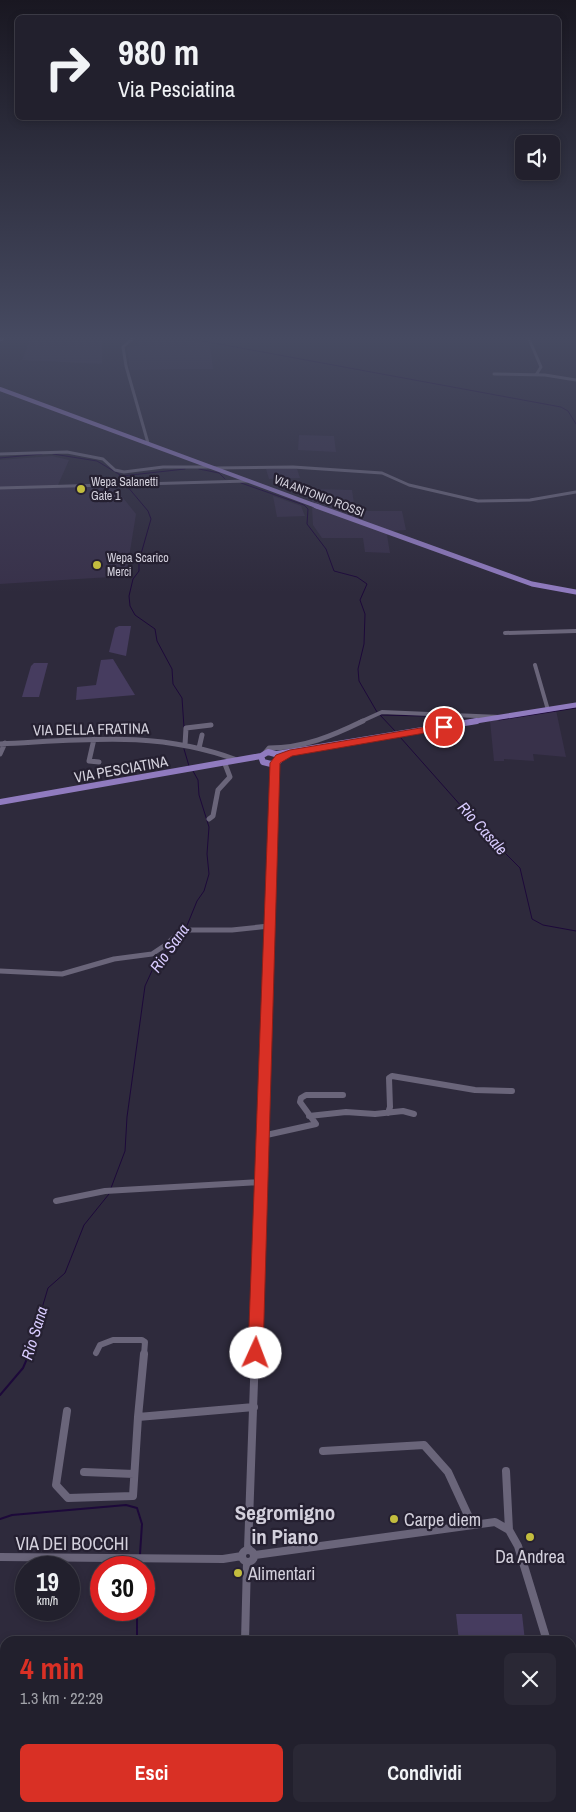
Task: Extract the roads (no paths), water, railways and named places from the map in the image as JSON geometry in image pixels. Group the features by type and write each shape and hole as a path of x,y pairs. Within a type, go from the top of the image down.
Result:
{"main road":[{"name":"VIA ANTONIO ROSSI","path":"95,424 213,468 236,479 249,480 497,573 543,586 576,592"},
{"path":"271,757 576,705"},
{"name":"VIA PESCIATINA","path":"0,802 271,757"}],"street":[{"path":"143,424 148,443"},
{"path":"0,454 49,451 66,452 103,459 115,470 124,472 174,466 213,468 293,467 382,473 409,485 483,501 530,500 576,492"},
{"path":"220,482 229,476"},
{"path":"0,488 220,482 236,479"},
{"path":"505,634 576,631"},
{"path":"535,665 548,710"},
{"path":"248,1549 270,926 274,772 271,757 292,748 325,738 380,713 494,715 501,718"},
{"path":"183,744 186,728 212,725"},
{"path":"199,748 202,735"},
{"path":"94,739 89,761 99,762"},
{"name":"VIA DELLA FRATINA","path":"2,743 146,739 183,744 239,762"},
{"path":"0,754 2,743"},
{"path":"209,819 213,816 218,790 230,777 226,764"},
{"path":"0,971 62,974 114,959 152,954 184,930 270,926"},
{"path":"388,1113 390,1107 389,1078 392,1076 474,1090 512,1091"},
{"path":"262,1136 311,1127 316,1124 300,1102 301,1098 306,1095 343,1096"},
{"path":"309,1116 346,1112 388,1113 403,1111 414,1114"},
{"path":"56,1201 109,1191 261,1182"},
{"path":"67,1411 56,1485 68,1498 133,1496 145,1342 142,1340 113,1340 100,1345 96,1352"},
{"path":"138,1417 254,1407"},
{"path":"323,1451 424,1445 441,1459 449,1470 472,1524"},
{"path":"506,1471 509,1530 518,1546 545,1636"},
{"path":"84,1472 134,1474"},
{"path":"245,1559 252,1561 255,1556 472,1524 495,1522 509,1530"},
{"path":"248,1549 252,1550 255,1556"},
{"path":"245,1636 245,1559 243,1552 248,1549"},
{"name":"VIA DEI BOCCHI","path":"0,1557 245,1559"}],"waterway":[{"path":"0,458 42,454"},
{"name":"Rio Sana","path":"53,454 97,461 122,476 185,469"},
{"path":"199,469 219,473 225,479"},
{"name":"Rio Sana","path":"119,475 125,483"},
{"path":"241,483 304,505 308,509 307,524 326,549 334,571 357,577 367,584 360,600 365,614 364,644 358,669 359,681 377,712"},
{"name":"Rio Sana","path":"127,486 148,511 151,519 139,561 139,571 133,579 129,596 130,606 135,615 155,629 157,641 172,669 173,684 182,698 184,727"},
{"path":"499,720 576,708"},
{"name":"Rio Casale","path":"380,715 396,732"},
{"path":"381,715 464,717"},
{"name":"Rio Casale","path":"400,737 486,834 520,868 532,919 543,925 576,931"},
{"name":"Rio Sana","path":"184,749 189,766"},
{"name":"Rio Sana","path":"186,928 197,901 204,891 209,874 207,854 209,827 199,795 198,780 193,771"},
{"name":"Rio Sana","path":"111,1188 125,1151 127,1117 145,986 156,962 184,932"},
{"name":"Rio Sana","path":"28,1355 48,1288 65,1273 84,1225 109,1194"},
{"name":"Rio Sana","path":"0,1395 23,1368 29,1354"},
{"name":"Rio Sana","path":"0,1519 12,1515 126,1505 137,1508 142,1524 140,1554"},
{"name":"Rio Sana","path":"137,1621 137,1636"}],"place":[{"name":"Wepa Salanetti Gate 1","path":"81,489"},
{"name":"Wepa Scarico Merci","path":"97,565"},
{"name":"Carpe diem","path":"394,1519"},
{"name":"Da Andrea","path":"530,1537"},
{"name":"Alimentari","path":"238,1573"}],"district":[{"name":"Segromigno in Piano","path":"285,1524"}]}
